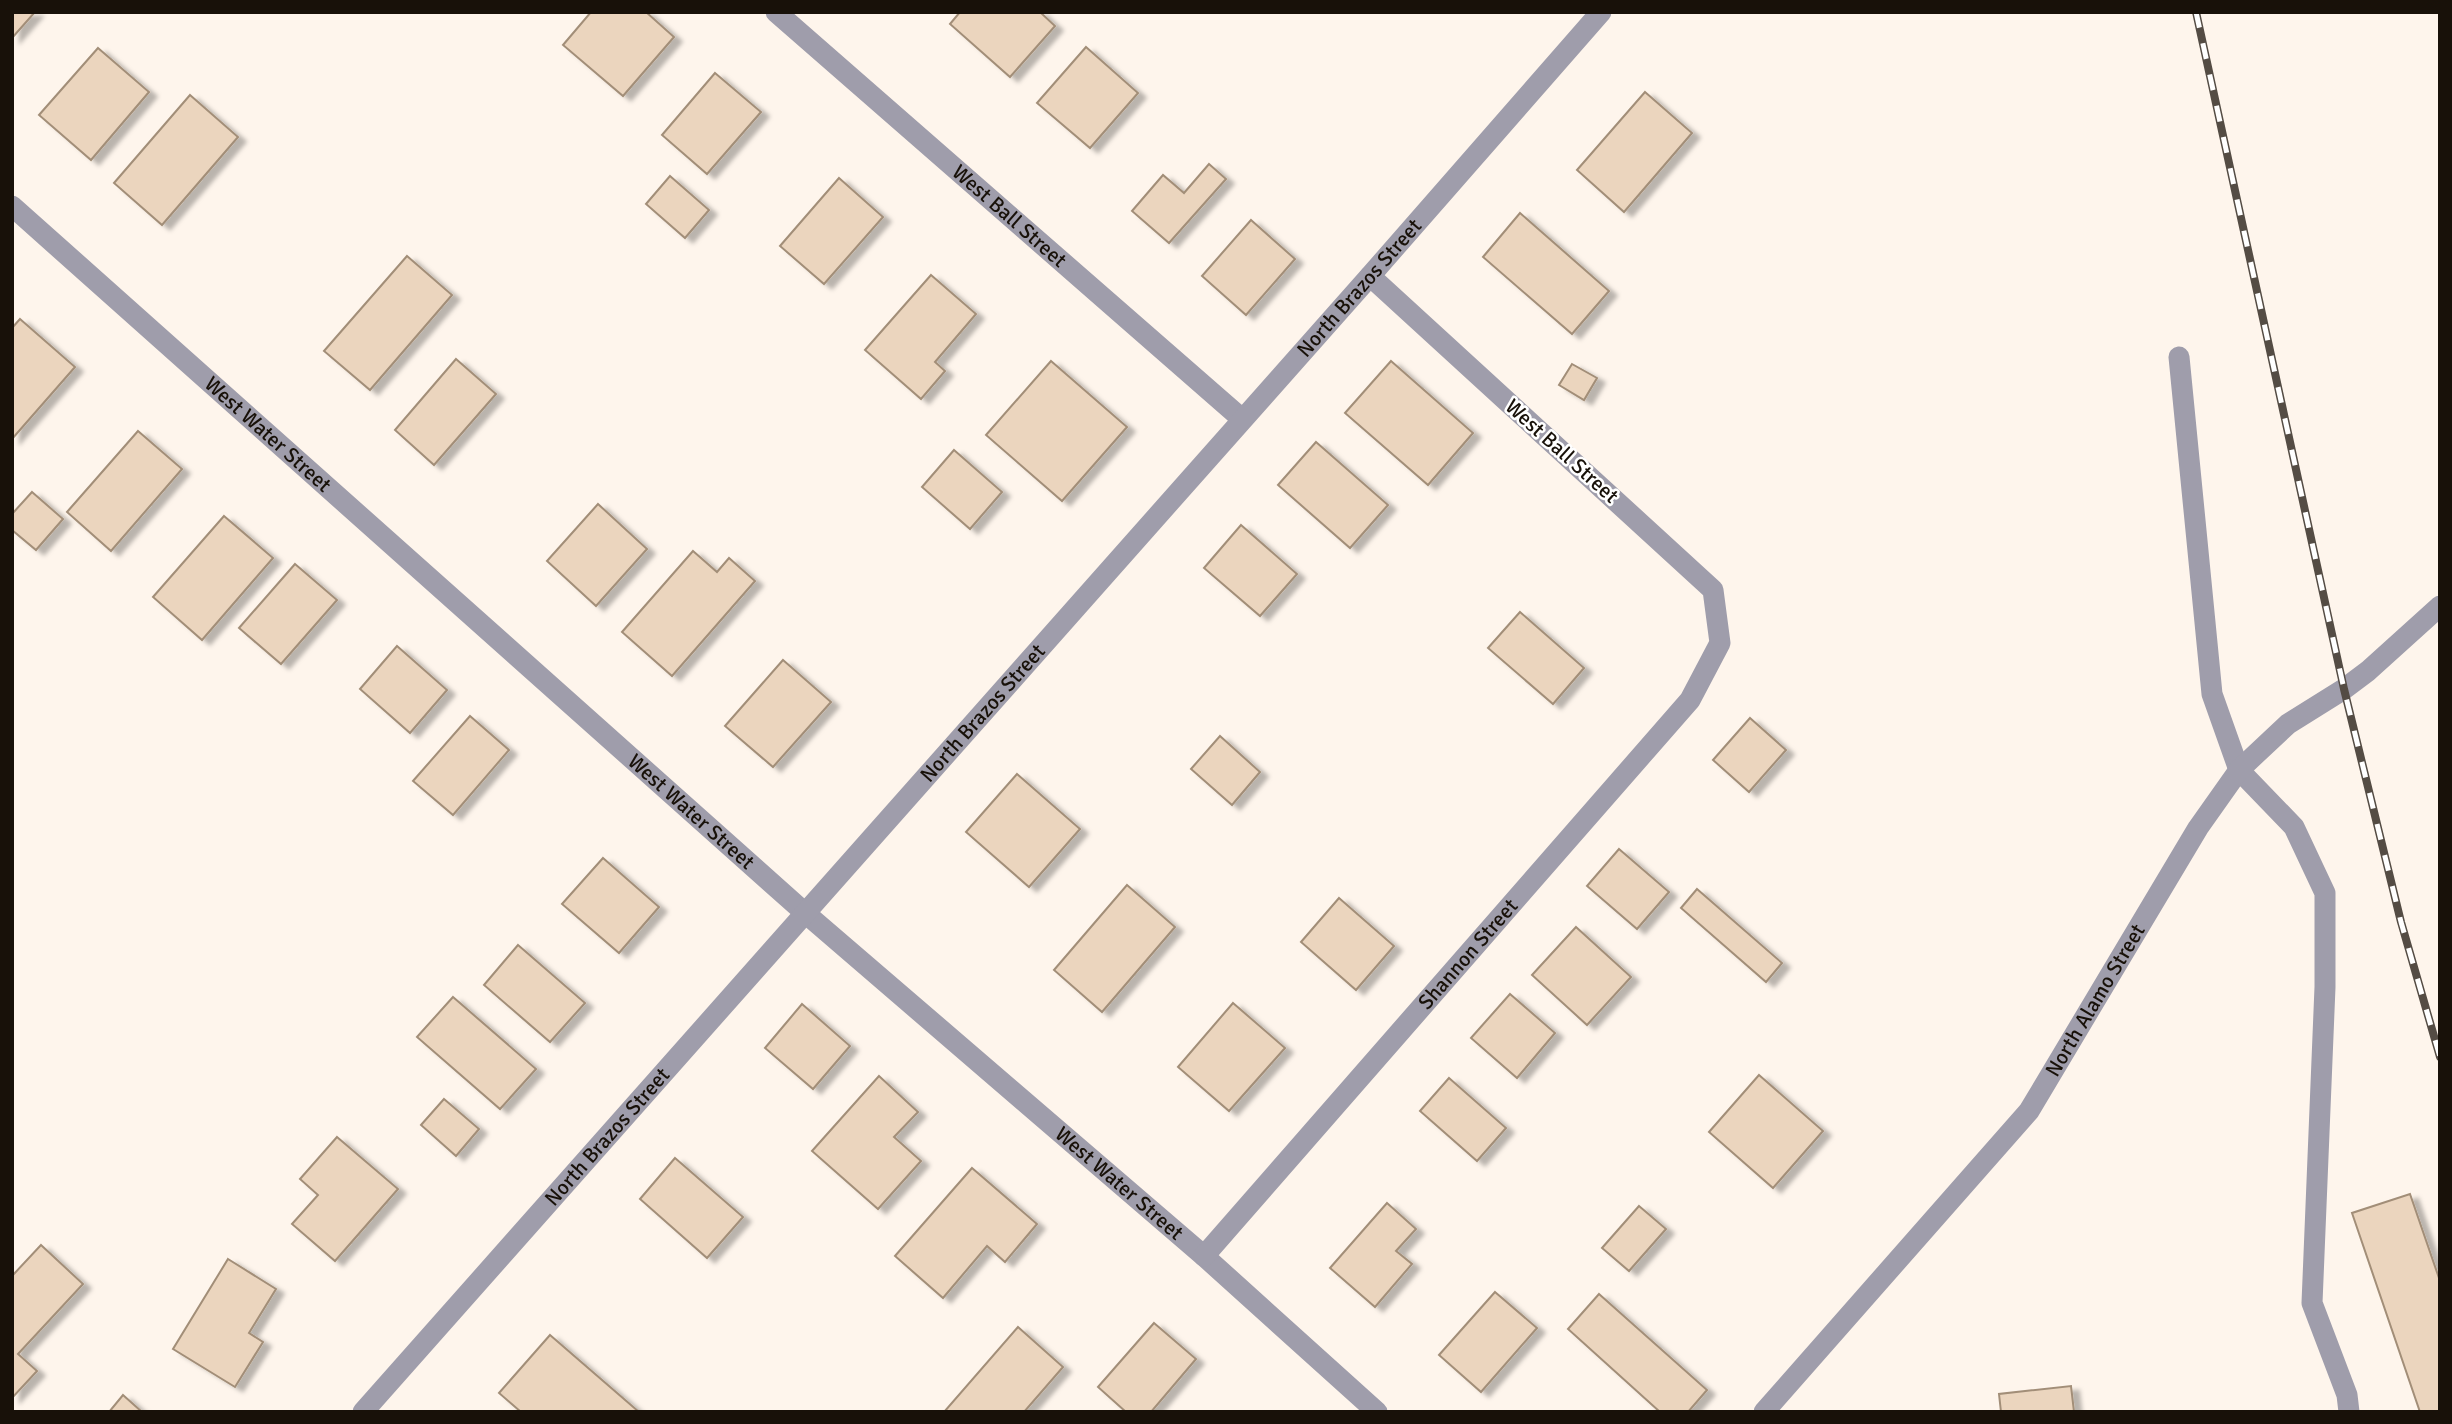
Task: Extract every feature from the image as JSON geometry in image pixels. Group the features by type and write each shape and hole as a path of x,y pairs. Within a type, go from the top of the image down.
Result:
{"street":[{"name":"West Ball Street","path":"776,12 1242,419"},
{"name":"North Brazos Street","path":"363,1412 1601,12"},
{"name":"West Water Street","path":"12,206 804,912 1204,1256 1377,1412"},
{"name":"West Ball Street","path":"1370,276 1713,590 1720,643"},
{"path":"2179,357 2212,694 2239,770 2294,827 2325,893 2325,987 2312,1303 2347,1395 2349,1412"},
{"name":"North Alamo Street","path":"1764,1412 2029,1111 2198,828 2239,770 2288,724 2368,671 2440,606"},
{"name":"Shannon Street","path":"1204,1256 1690,700 1720,643"}],"building":[{"path":"12,12 35,12 12,38"},
{"path":"591,12 646,12 674,37 623,96 563,45"},
{"path":"960,12 1040,12 1055,26 1010,77 950,24"},
{"path":"1086,47 1138,93 1090,148 1037,103"},
{"path":"98,48 149,92 91,160 39,115"},
{"path":"715,73 761,112 707,174 662,135"},
{"path":"1645,92 1692,133 1624,212 1577,170"},
{"path":"190,95 238,137 162,225 114,183"},
{"path":"1209,164 1226,179 1169,243 1132,211 1163,175 1184,193"},
{"path":"670,176 709,210 685,238 646,204"},
{"path":"839,178 883,217 824,284 780,246"},
{"path":"1520,213 1609,291 1572,334 1483,257"},
{"path":"1251,220 1295,259 1246,315 1202,276"},
{"path":"407,256 452,295 370,390 324,351"},
{"path":"931,275 976,314 935,362 945,371 921,399 865,350"},
{"path":"20,319 75,367 12,439 12,328"},
{"path":"456,359 496,394 434,465 395,430"},
{"path":"1051,361 1127,427 1062,501 986,435"},
{"path":"1391,361 1473,433 1428,485 1345,413"},
{"path":"1572,364 1597,378 1584,400 1559,385"},
{"path":"138,431 182,469 111,551 67,512"},
{"path":"1316,442 1388,505 1350,548 1278,485"},
{"path":"954,450 1002,492 970,529 922,487"},
{"path":"32,492 63,519 36,550 12,530 12,514"},
{"path":"598,504 647,549 596,606 547,561"},
{"path":"224,516 273,558 202,640 153,597"},
{"path":"1241,525 1297,574 1260,616 1204,568"},
{"path":"693,551 717,572 729,558 755,581 672,676 622,632"},
{"path":"295,564 337,600 281,664 239,628"},
{"path":"1520,612 1584,668 1553,704 1488,648"},
{"path":"397,646 447,690 410,733 360,689"},
{"path":"783,660 831,702 773,767 725,726"},
{"path":"470,716 509,750 453,815 413,781"},
{"path":"1750,718 1786,750 1749,792 1713,760"},
{"path":"1220,736 1260,772 1232,805 1191,769"},
{"path":"1017,774 1080,829 1029,887 966,832"},
{"path":"1619,849 1669,892 1637,929 1587,886"},
{"path":"603,858 659,907 619,953 562,904"},
{"path":"1127,885 1175,927 1102,1012 1054,970"},
{"path":"1697,889 1782,963 1766,982 1681,908"},
{"path":"1339,898 1394,946 1356,990 1301,942"},
{"path":"1576,927 1631,977 1587,1025 1532,975"},
{"path":"518,945 585,1003 550,1042 484,985"},
{"path":"1510,994 1555,1033 1517,1078 1471,1038"},
{"path":"453,997 536,1069 500,1109 417,1037"},
{"path":"1233,1003 1285,1048 1229,1111 1178,1067"},
{"path":"802,1004 850,1046 813,1089 765,1048"},
{"path":"1759,1075 1823,1131 1773,1188 1709,1132"},
{"path":"879,1076 918,1112 894,1137 921,1161 878,1209 812,1151"},
{"path":"1449,1078 1506,1128 1477,1161 1420,1111"},
{"path":"444,1099 479,1129 456,1156 421,1125"},
{"path":"337,1137 398,1189 335,1261 292,1224 318,1195 300,1179"},
{"path":"675,1158 743,1217 707,1258 640,1199"},
{"path":"972,1168 1037,1224 1005,1262 987,1246 943,1298 895,1256"},
{"path":"2410,1194 2440,1281 2440,1412 2420,1412 2352,1213"},
{"path":"1387,1203 1416,1229 1396,1251 1412,1264 1375,1307 1330,1268"},
{"path":"1639,1206 1666,1229 1629,1271 1602,1248"},
{"path":"41,1245 83,1284 18,1354 37,1371 12,1398 12,1276"},
{"path":"228,1259 276,1289 249,1333 263,1342 235,1387 173,1349"},
{"path":"1495,1292 1537,1328 1481,1392 1439,1355"},
{"path":"1599,1294 1707,1390 1688,1412 1660,1412 1568,1329"},
{"path":"1154,1323 1196,1359 1151,1412 1126,1412 1098,1387"},
{"path":"1018,1327 1063,1367 1024,1412 944,1412"},
{"path":"550,1335 639,1412 521,1412 499,1393"},
{"path":"2071,1386 2074,1412 2001,1412 1999,1394"},
{"path":"123,1395 142,1412 109,1412"}],"railway":[{"path":"2196,12 2344,689 2401,922 2440,1057"}]}
